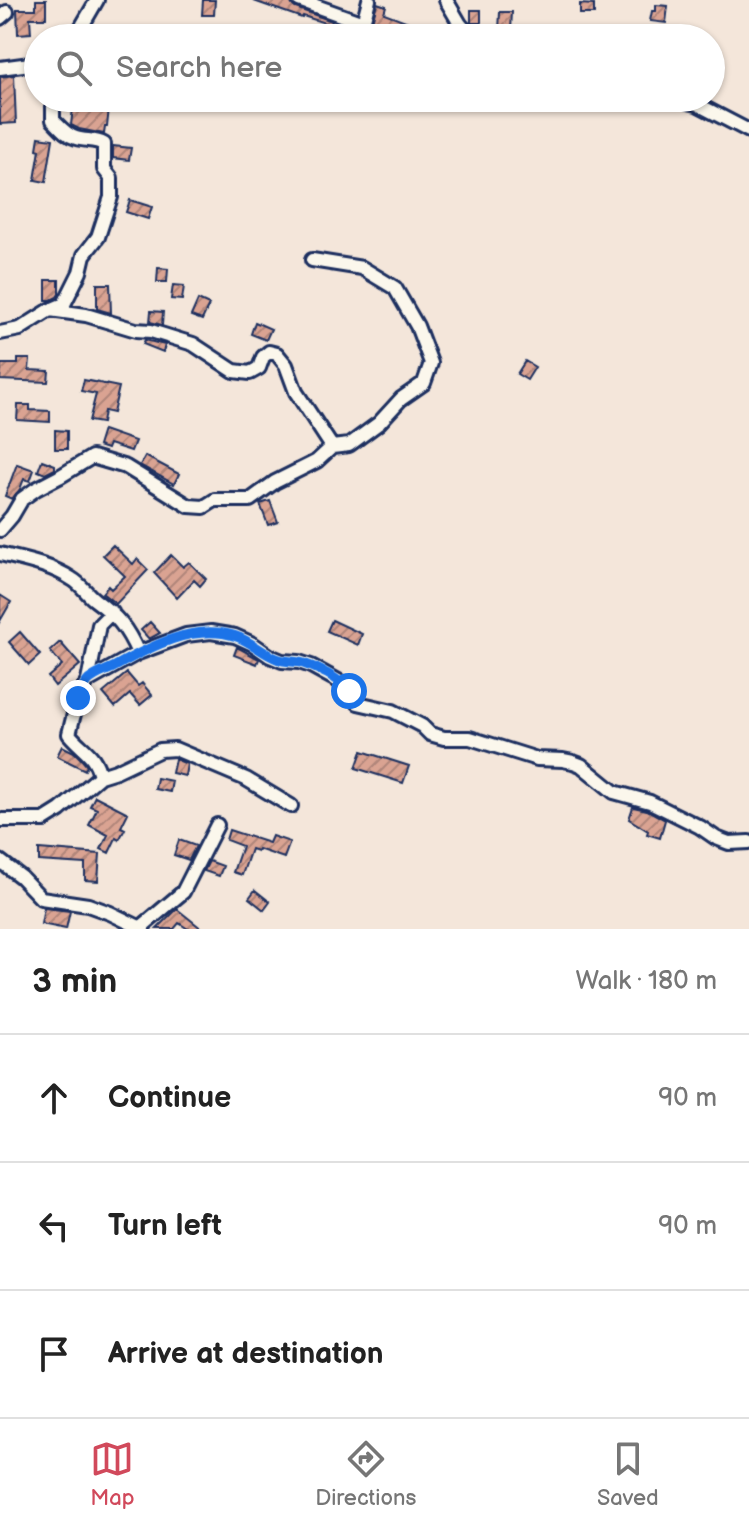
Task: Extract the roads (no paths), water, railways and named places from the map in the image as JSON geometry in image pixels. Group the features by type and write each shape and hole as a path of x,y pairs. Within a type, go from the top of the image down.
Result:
{"street":[{"path":"83,24 97,0"},
{"path":"308,2 363,23 369,0"},
{"path":"446,0 460,24"},
{"path":"0,68 24,65"},
{"path":"0,333 20,329 64,304 80,272 84,255 98,237 111,197 111,178 104,169 104,144 68,134 53,120 53,112"},
{"path":"712,112 749,131"},
{"path":"0,530 22,499 92,457 126,467 189,506 204,507 215,500 250,500 275,482 317,461 332,447 349,445 379,423 401,399 424,383 431,363 417,326 395,288 362,268 312,260"},
{"path":"50,310 86,315 193,344 234,371 250,373 259,368 263,357 269,352 277,354 286,365 296,392 332,447"},
{"path":"0,554 45,565 73,579 112,612 131,636 138,653"},
{"path":"100,776 97,763 69,734 78,698 88,681 99,625 112,612"},
{"path":"88,681 138,653 186,635 211,632 235,636 282,661 311,666 340,682 358,703 393,711 422,726 430,734 444,738 470,738 537,759 573,762 614,792 650,802 729,843 749,842"},
{"path":"0,820 44,820 100,776 160,750 175,749 246,779 291,806"},
{"path":"0,861 41,898 88,905 141,928 183,892 217,825"}]}
